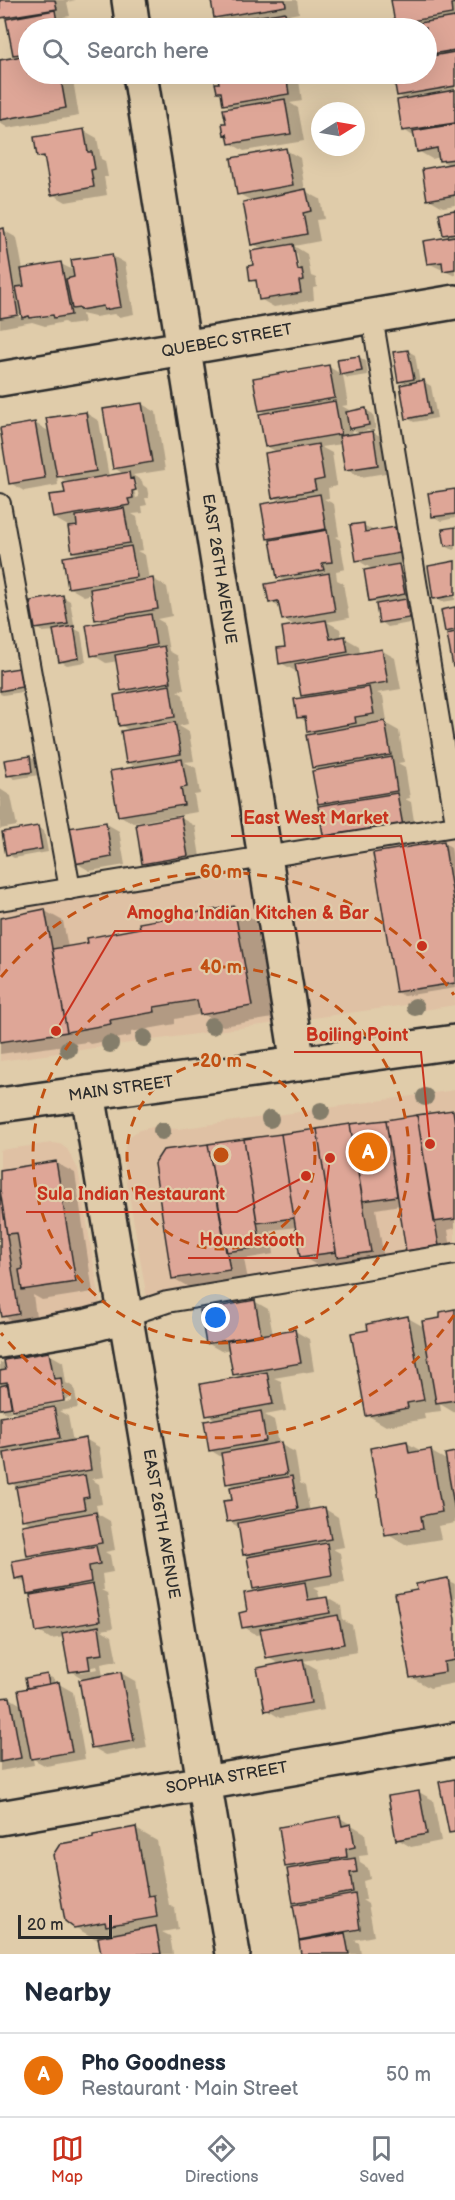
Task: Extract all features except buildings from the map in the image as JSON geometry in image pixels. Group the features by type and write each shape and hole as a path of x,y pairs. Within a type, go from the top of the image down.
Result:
{"street":[{"path":"129,0 132,18"},
{"name":"EAST 26TH AVENUE","path":"142,84 298,1064"},
{"name":"QUEBEC STREET","path":"0,379 455,302"},
{"name":"MAIN STREET","path":"0,1105 455,1042"},
{"name":"EAST 26TH AVENUE","path":"88,1093 233,1954"},
{"path":"0,1341 88,1326 125,1316"},
{"name":"SOPHIA STREET","path":"0,1818 455,1740"}],"lane":[{"path":"372,317 455,816"},
{"path":"0,504 70,889"},
{"path":"0,900 455,826"},
{"path":"125,1316 167,1302 455,1254"}],"shaded area":[{"path":"455,831 455,1005 418,1011 406,1005 0,1061 0,911"},
{"path":"455,1090 455,1252 148,1304 123,1160 126,1143 130,1136 139,1130 153,1127 178,1129"},
{"path":"60,1144 67,1149 78,1169 100,1301 92,1314 0,1329 0,1150"}],"place":[{"name":"East West Market","path":"422,946"},
{"name":"Amogha Indian Kitchen & Bar","path":"56,1031"},
{"name":"Boiling Point","path":"430,1144"},
{"name":"Pho Goodness","path":"368,1152"},
{"name":"Houndstooth","path":"330,1158"},
{"name":"Sula Indian Restaurant","path":"306,1176"}]}
